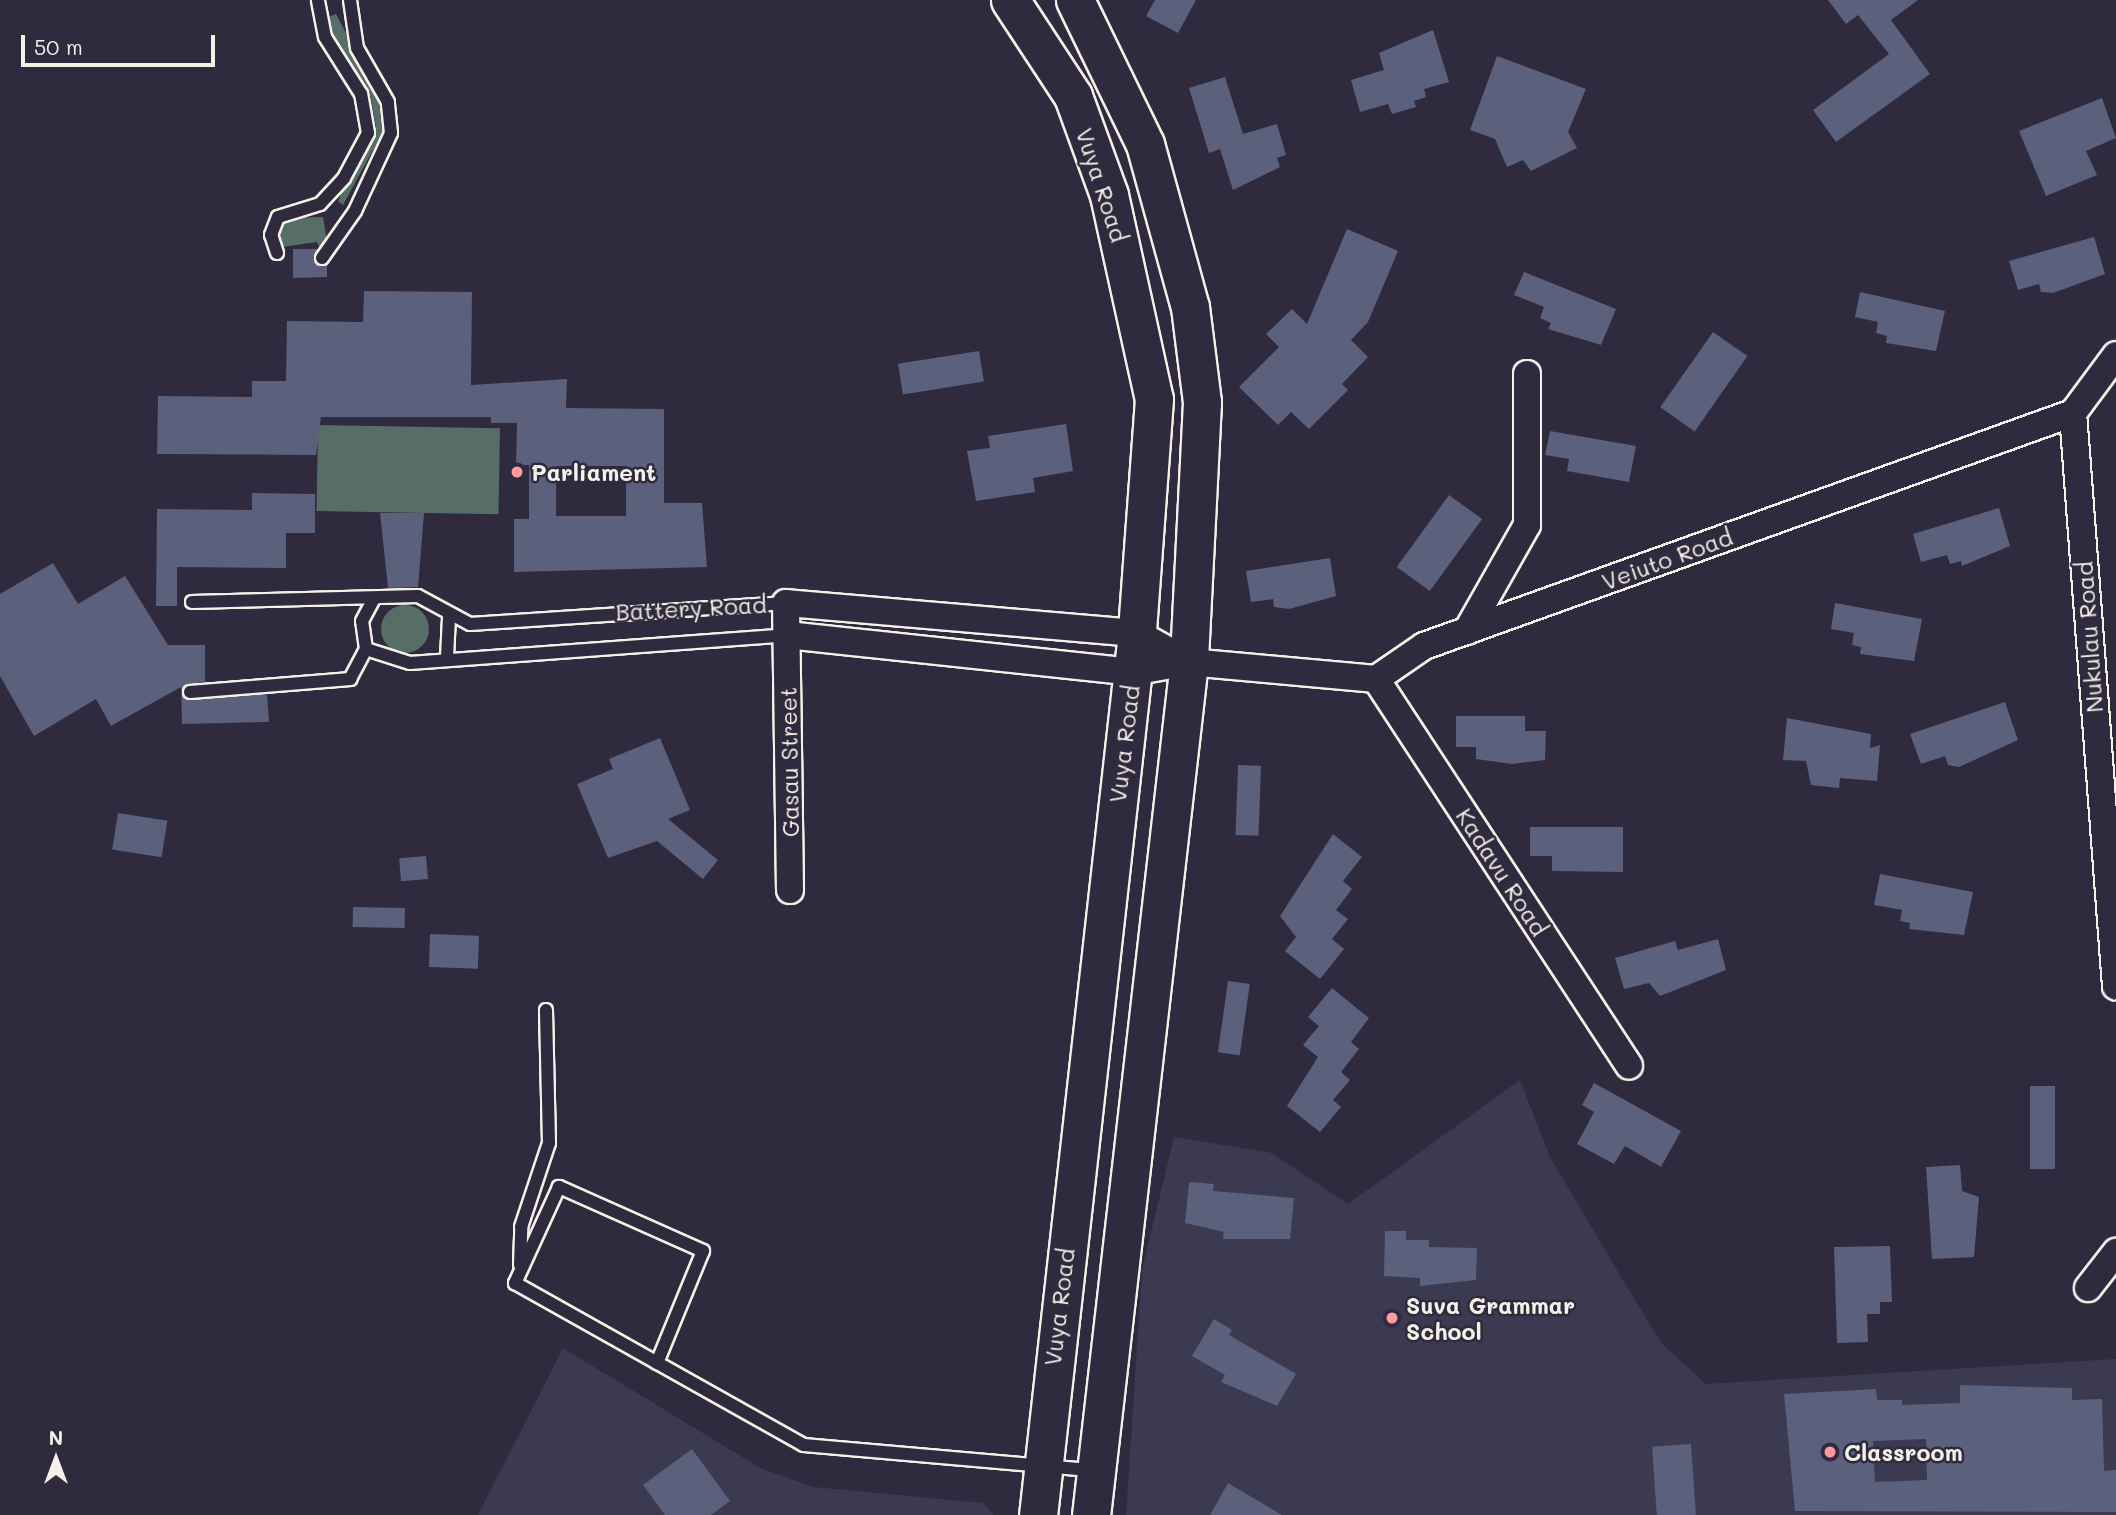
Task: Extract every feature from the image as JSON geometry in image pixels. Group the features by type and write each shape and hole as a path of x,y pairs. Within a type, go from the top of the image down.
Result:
{"main road":[{"name":"Vuya Road","path":"1010,0 1073,96 1134,290 1154,400 1137,633 1041,1466 1038,1515"},
{"path":"1075,0 1145,144 1190,307 1202,414 1189,662 1093,1470 1091,1515"}],"street":[{"path":"2073,413 2116,355"},
{"path":"1467,631 1527,524 1527,374"},
{"name":"Veiuto Road","path":"1376,679 1424,646 2073,413"},
{"name":"Nukulau Road","path":"2073,413 2107,764 2116,986"},
{"name":"Battery Road","path":"786,603 1137,633 1189,662"},
{"name":"Gasau Street","path":"786,603 790,890"},
{"name":"Battery Road","path":"787,635 1132,672 1189,662"},
{"path":"1189,662 1376,679"},
{"name":"Kadavu Road","path":"1376,679 1629,1065"},
{"path":"2088,1288 2116,1252"}],"lane":[{"path":"277,253 271,235 278,217 320,204 344,178 368,134 361,94 326,37 318,0"},
{"path":"322,258 355,211 391,133 388,102 356,48 349,0"},
{"name":"Battery Road","path":"192,603 373,600 418,596 449,617 470,624 786,603"},
{"path":"190,692 350,679 366,649 362,621 373,600"},
{"path":"447,657 449,617"},
{"name":"Battery Road","path":"366,649 410,663 447,657 787,635"},
{"path":"520,1273 521,1227 549,1143 546,1010"},
{"path":"657,1363 703,1251 559,1187 515,1283 657,1363 804,1445 1093,1470"}],"shaded area":[{"name":"Suva Grammar School","path":"1520,1080 1550,1157 1630,1292 1662,1344 1706,1384 2116,1359 2116,1515 1126,1515 1142,1270 1174,1137 1272,1153 1348,1204"},
{"path":"563,1348 762,1469 814,1487 983,1503 994,1515 478,1515"}],"green space":[{"path":"336,14 375,88 385,128 343,205 338,201 376,127 370,94 332,34 329,17"},
{"path":"323,217 327,241 320,248 317,242 283,247 278,227 288,218"},
{"path":"318,425 500,428 498,514 316,511"},
{"path":"405,605 422,612 429,629 422,646 405,653 388,646 381,629 388,612"}],"building":[{"path":"1155,0 1196,0 1178,33 1146,16"},
{"path":"1828,0 1918,0 1891,20 1930,74 1836,142 1813,110 1889,54 1858,15 1846,24"},
{"path":"1433,30 1449,82 1424,89 1426,97 1414,101 1416,107 1392,114 1388,104 1360,112 1351,80 1384,70 1379,53"},
{"path":"1497,56 1586,89 1568,132 1577,148 1531,171 1523,160 1507,167 1495,139 1470,130"},
{"path":"1225,77 1243,134 1277,124 1286,155 1277,158 1280,167 1233,190 1220,149 1209,153 1189,88"},
{"path":"2102,98 2116,138 2086,151 2097,175 2046,196 2019,131"},
{"path":"1347,229 1398,251 1368,322 1351,340 1368,357 1342,384 1348,390 1309,429 1291,412 1278,425 1239,387 1279,347 1266,334 1292,309 1307,324"},
{"path":"2094,237 2105,274 2053,293 2041,292 2039,284 2018,290 2009,261"},
{"path":"293,249 318,249 314,261 327,265 327,277 293,278"},
{"path":"1524,272 1616,309 1601,345 1548,329 1551,323 1540,318 1544,307 1514,295"},
{"path":"364,291 472,292 471,385 567,379 566,408 664,409 664,503 702,503 707,567 514,572 514,519 529,519 529,465 516,465 517,423 491,423 491,417 321,417 316,455 157,454 158,396 252,397 252,381 286,381 287,321 363,322","holes":["556,466 626,466 626,516 556,516"]},
{"path":"1860,292 1945,311 1936,351 1886,343 1887,336 1876,333 1878,322 1855,317"},
{"path":"1713,332 1747,356 1695,431 1660,407"},
{"path":"979,351 984,382 903,394 898,364"},
{"path":"1066,424 1073,471 1033,478 1035,492 976,501 967,451 990,448 988,436"},
{"path":"1550,431 1636,446 1629,482 1567,471 1569,459 1545,455"},
{"path":"252,493 315,494 315,533 286,533 286,568 177,567 177,606 156,606 157,509 252,510"},
{"path":"1449,495 1482,519 1430,591 1397,567"},
{"path":"1999,508 2010,546 1962,566 1961,561 1950,564 1947,555 1921,562 1913,534"},
{"path":"380,513 424,513 418,587 388,588"},
{"path":"1330,558 1336,596 1289,609 1274,607 1273,599 1251,602 1246,571"},
{"path":"53,563 78,604 125,576 168,645 205,645 205,682 185,685 183,697 267,694 269,722 182,724 181,687 111,726 96,699 34,736 0,676 0,594"},
{"path":"1835,603 1922,619 1914,661 1860,654 1861,647 1852,645 1854,633 1831,629"},
{"path":"2005,702 2018,740 1959,767 1948,765 1945,756 1921,764 1910,734"},
{"path":"1456,716 1525,716 1525,731 1546,731 1545,760 1512,764 1476,759 1476,747 1456,747"},
{"path":"1787,718 1871,734 1870,748 1880,745 1877,781 1840,778 1839,788 1811,785 1806,761 1783,760"},
{"path":"660,738 690,810 668,819 718,860 703,879 657,841 608,858 577,784 613,769 609,759"},
{"path":"1238,765 1261,766 1259,836 1236,835"},
{"path":"118,813 167,821 162,857 112,850"},
{"path":"1530,827 1623,827 1623,872 1552,871 1552,856 1530,856"},
{"path":"1333,834 1362,857 1343,881 1352,889 1336,910 1348,919 1332,939 1344,949 1320,979 1285,951 1296,937 1280,916"},
{"path":"426,856 428,879 401,881 399,858"},
{"path":"1880,874 1973,892 1964,935 1909,929 1910,923 1900,921 1902,910 1874,905"},
{"path":"353,907 405,908 405,928 353,927"},
{"path":"430,934 479,936 478,969 429,967"},
{"path":"1718,939 1726,970 1660,996 1649,983 1624,989 1615,958 1675,941 1678,950"},
{"path":"1228,981 1250,984 1240,1055 1218,1052"},
{"path":"1332,988 1369,1018 1351,1042 1359,1049 1341,1072 1350,1080 1333,1100 1341,1107 1320,1132 1287,1106 1318,1057 1303,1045 1319,1026 1308,1017"},
{"path":"1594,1083 1681,1131 1661,1167 1625,1146 1614,1164 1577,1144 1594,1112 1582,1105"},
{"path":"2030,1086 2055,1086 2055,1169 2030,1169"},
{"path":"1960,1165 1962,1191 1979,1197 1974,1257 1932,1259 1926,1167"},
{"path":"1189,1182 1214,1184 1213,1191 1294,1198 1290,1239 1223,1239 1224,1232 1185,1223"},
{"path":"1385,1231 1406,1231 1406,1240 1429,1240 1429,1247 1477,1248 1476,1280 1420,1286 1420,1278 1384,1276"},
{"path":"1890,1246 1892,1302 1880,1302 1880,1314 1867,1314 1868,1342 1837,1343 1834,1247"},
{"path":"1214,1319 1232,1330 1229,1335 1296,1374 1277,1406 1221,1382 1225,1375 1192,1356"},
{"path":"1960,1385 2072,1388 2072,1400 2102,1399 2104,1471 2116,1470 2116,1512 1795,1511 1784,1394 1876,1389 1877,1400 1902,1400 1902,1405 1960,1403","holes":["1926,1439 1927,1480 1875,1482 1873,1441"]},
{"path":"1691,1444 1696,1515 1657,1515 1652,1447"},
{"path":"692,1449 730,1501 711,1515 665,1515 643,1485"},
{"path":"1228,1483 1282,1515 1210,1515"}],"place":[{"name":"Parliament","path":"517,472"},
{"name":"Suva Grammar School","path":"1392,1318"},
{"name":"Classroom","path":"1830,1452"}]}
